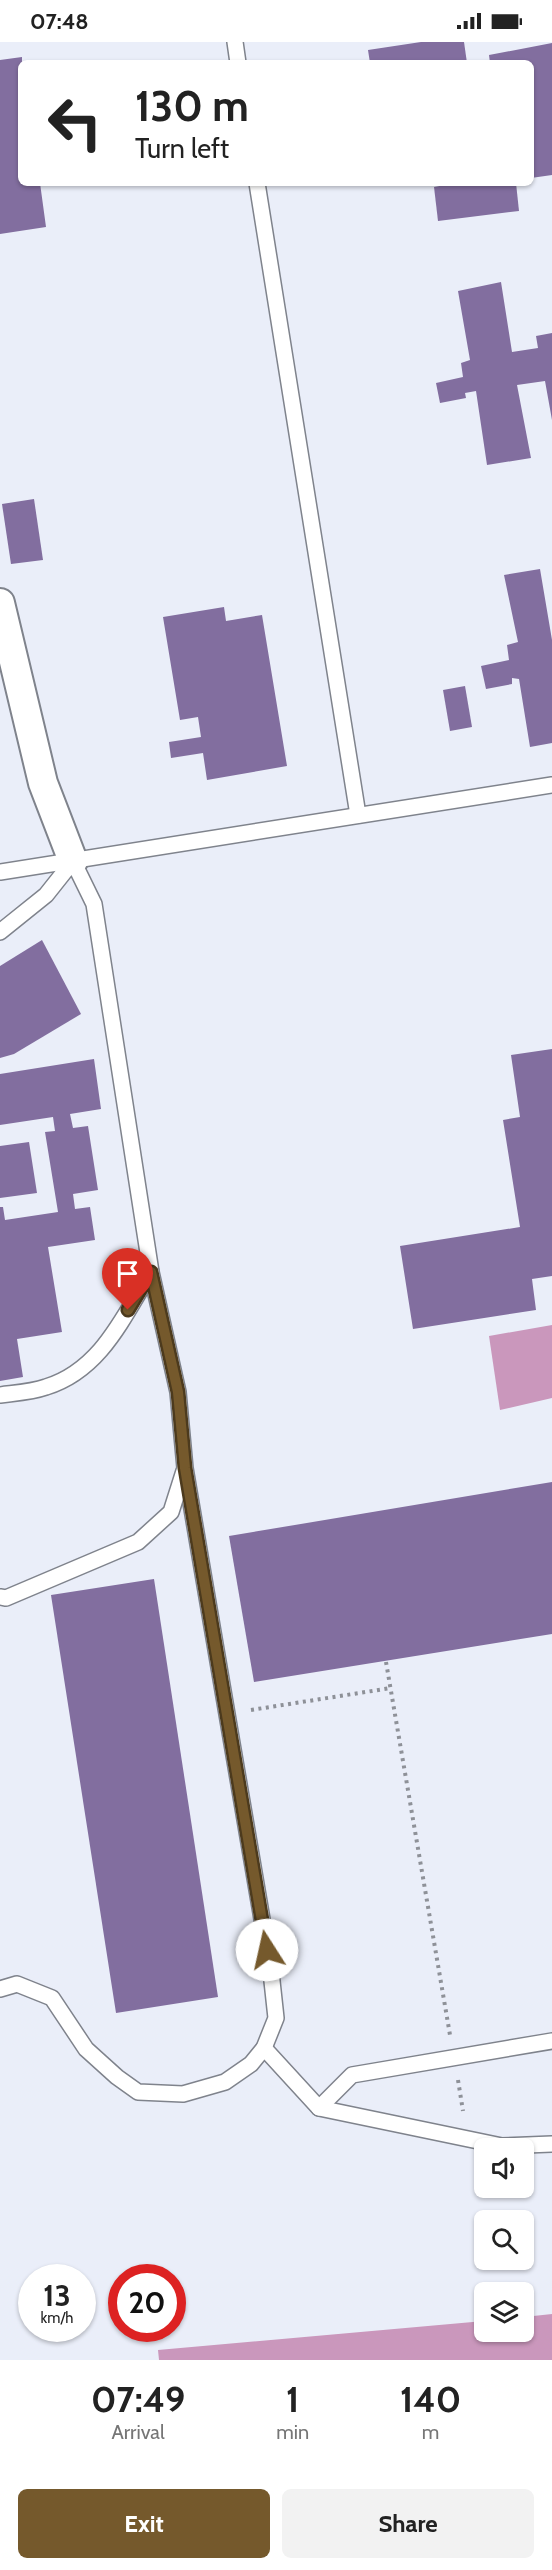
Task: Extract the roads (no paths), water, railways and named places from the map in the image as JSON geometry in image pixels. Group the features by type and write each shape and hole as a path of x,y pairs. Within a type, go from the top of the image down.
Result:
{"street":[{"path":"0,603 43,783 74,861"}],"lane":[{"path":"235,42 238,60"},
{"path":"256,186 358,815"},
{"path":"0,872 358,815 551,790"},
{"path":"0,932 46,894 74,861"},
{"path":"0,1989 17,1984 52,1998 87,2049 117,2077 138,2092 183,2094 225,2082 251,2064 264,2048 276,2018 185,1468 178,1392 151,1272 94,904 74,861"},
{"path":"0,1395 44,1388 67,1379 85,1366 114,1333 151,1272"},
{"path":"0,1597 6,1598 138,1542 171,1512 185,1468"},
{"path":"319,2108 352,2075 552,2041"},
{"path":"264,2048 319,2108 502,2146 552,2144"}]}
